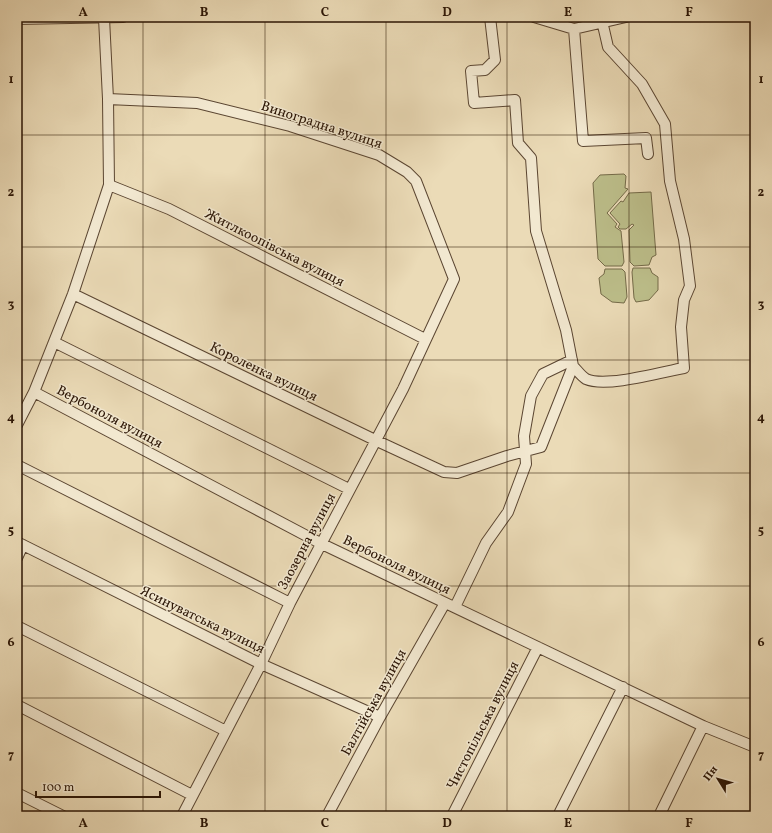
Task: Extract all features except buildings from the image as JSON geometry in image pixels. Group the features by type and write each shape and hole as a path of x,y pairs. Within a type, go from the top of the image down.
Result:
{"street":[{"path":"17,19 123,17"},
{"path":"490,17 495,60 486,70 472,71 474,103 515,100 518,143 531,158 536,231 566,330 573,363 584,378 594,382 620,380 684,368 681,327 684,300 690,286 684,239 670,181 665,124 642,84 608,47 602,21"},
{"path":"534,17 574,29 602,21 626,17"},
{"path":"17,425 34,392 73,294 109,186 108,99 104,18"},
{"path":"574,29 583,141 646,138 648,154"},
{"name":"Виноградна вулиця","path":"108,99 197,103 290,126 379,155 407,172 416,181 454,279"},
{"name":"Житлкоопівська вулиця","path":"109,186 169,209 425,339"},
{"name":"Заозерна вулиця","path":"182,816 261,664 290,603 322,544 349,489 403,389 454,279"},
{"name":"Короленка вулиця","path":"73,294 444,472 457,473 524,452"},
{"path":"54,342 349,489"},
{"path":"524,452 541,447 573,363"},
{"name":"Балтійська вулиця","path":"327,816 380,717 450,605 486,543 508,512 526,464 524,436 531,396 543,374 573,363"},
{"name":"Вербоноля вулиця","path":"34,392 322,544 703,726 755,747"},
{"path":"17,465 290,603"},
{"path":"17,558 20,544"},
{"name":"Ясинуватська вулиця","path":"20,544 261,664 380,717"},
{"path":"17,626 226,731"},
{"name":"Чистопільська вулиця","path":"452,816 538,647"},
{"path":"558,816 623,687"},
{"path":"17,705 192,795"},
{"path":"659,816 703,726"},
{"path":"17,793 63,816"}],"green space":[{"path":"624,174 626,176 625,188 628,189 607,213 617,224 615,227 621,231 624,262 622,266 605,266 598,259 593,183 600,175"},
{"path":"651,192 656,255 652,257 649,265 634,266 630,262 629,230 634,225 632,224 626,229 620,229 618,227 620,224 610,213 621,201 623,202 629,193"},
{"path":"633,268 650,268 652,273 658,277 658,290 649,300 636,302 634,298"},
{"path":"605,269 622,269 625,272 627,297 624,303 612,302 601,294 599,278 604,274"}]}
